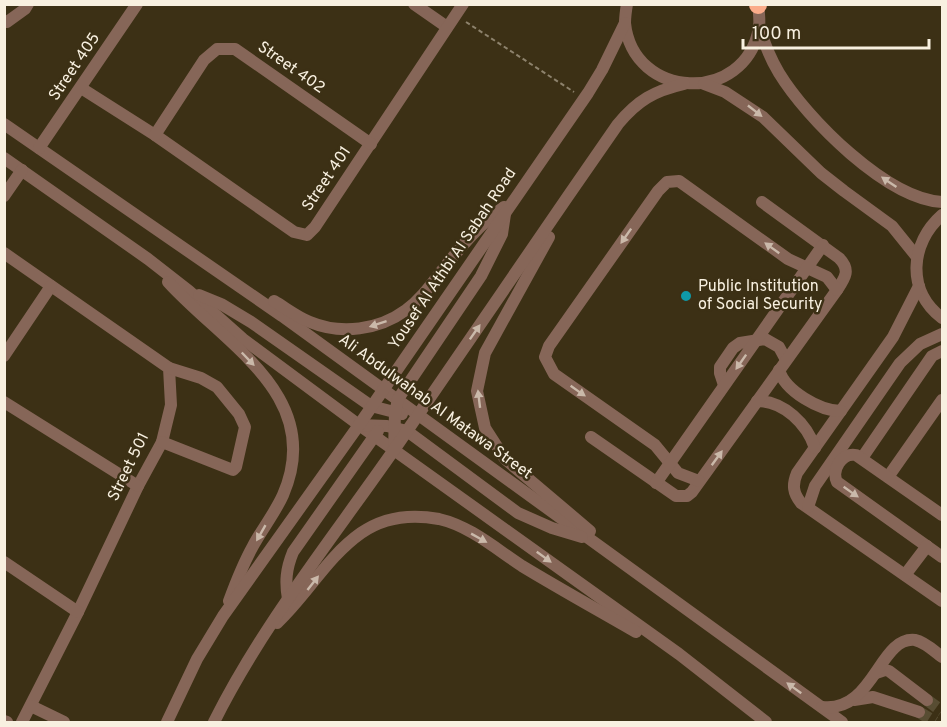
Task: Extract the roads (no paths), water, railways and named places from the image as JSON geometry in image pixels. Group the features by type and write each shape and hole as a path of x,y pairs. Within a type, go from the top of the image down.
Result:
{"street":[{"path":"4,21 7,22 25,9 28,4"},
{"name":"Street 405","path":"39,147 137,4"},
{"path":"414,4 447,27"},
{"name":"Street 401","path":"81,88 155,135 294,232 306,236 315,227 464,4"},
{"path":"627,4 626,23 631,45 644,64 662,77 684,84"},
{"path":"758,5 759,26 764,44 780,75 806,109 840,144 896,187 918,198 942,202"},
{"name":"Yousef Al Athbi Al Sabah Road","path":"167,723 197,659 223,616 359,425 383,410 383,389 584,98 606,63 626,23"},
{"path":"214,723 259,640 394,450 618,124 631,109 655,93 684,84 704,84 724,77 741,64 753,47 759,26"},
{"name":"Street 402","path":"155,135 204,60 217,49 236,49 371,144"},
{"path":"704,84 725,92 763,117 844,192 892,226 916,257"},
{"name":"Ali Abdulwahab Al Matawa Street","path":"4,124 206,262 398,399 842,723"},
{"path":"4,158 147,259 189,291 243,339 359,425 378,431 394,427 407,431 518,513 552,528 589,539"},
{"path":"4,196 22,170"},
{"path":"699,481 684,477 656,446 555,374 545,357 549,346 658,190 667,182 679,181 788,259 827,277 837,290"},
{"path":"579,182 485,353 477,391 485,428 505,459 618,555 694,613"},
{"path":"591,437 680,498 687,496 699,481 837,290 847,269 842,261 823,245 762,202"},
{"path":"206,262 310,322 329,328 370,327 390,320 407,309 422,295 476,230 509,205"},
{"path":"288,599 286,575 293,552 378,431 383,410 398,399 481,276 502,234 509,205"},
{"path":"942,215 921,241 916,257 919,286 926,300 942,318"},
{"path":"757,339 823,245"},
{"path":"4,253 169,368 201,378 217,387 239,414 245,427 236,467 233,470 162,442"},
{"path":"147,259 186,302 250,361 269,382 284,405 292,431 293,455 290,476 282,498 236,580 223,616"},
{"path":"4,356 51,286"},
{"path":"919,286 893,337 794,481 796,496 808,507 942,601"},
{"path":"189,291 221,304 251,322 383,410 394,427 394,450"},
{"path":"808,507 812,492 820,479 900,363 920,344 942,334"},
{"path":"656,483 724,385 719,370 736,345 757,339 772,342 779,347 785,382 815,405 827,410 841,411"},
{"path":"862,458 932,356 941,349"},
{"name":"Street 501","path":"22,723 138,486 162,442 171,405 169,368"},
{"path":"888,477 942,400"},
{"path":"757,401 778,406 799,421 808,432 815,448"},
{"path":"4,402 138,486"},
{"path":"383,410 418,414"},
{"path":"378,431 394,450 679,654 766,723"},
{"path":"942,515 862,458 851,454 845,456 835,470 834,475 837,482 942,557"},
{"path":"259,640 292,609 327,565 361,533 380,523 399,517 420,517 440,520 485,540 538,575 679,654"},
{"path":"905,575 927,546"},
{"path":"4,561 78,612"},
{"path":"854,700 896,646 908,641 920,642 942,657"},
{"path":"876,673 889,671 927,700"},
{"path":"821,707 838,707 867,696 919,711"},
{"path":"31,706 64,723"}],"tunnel":[{"path":"927,700 942,711"},
{"path":"919,712 935,722"}],"place":[{"name":"Public Institution of Social Security","path":"686,296"}]}
